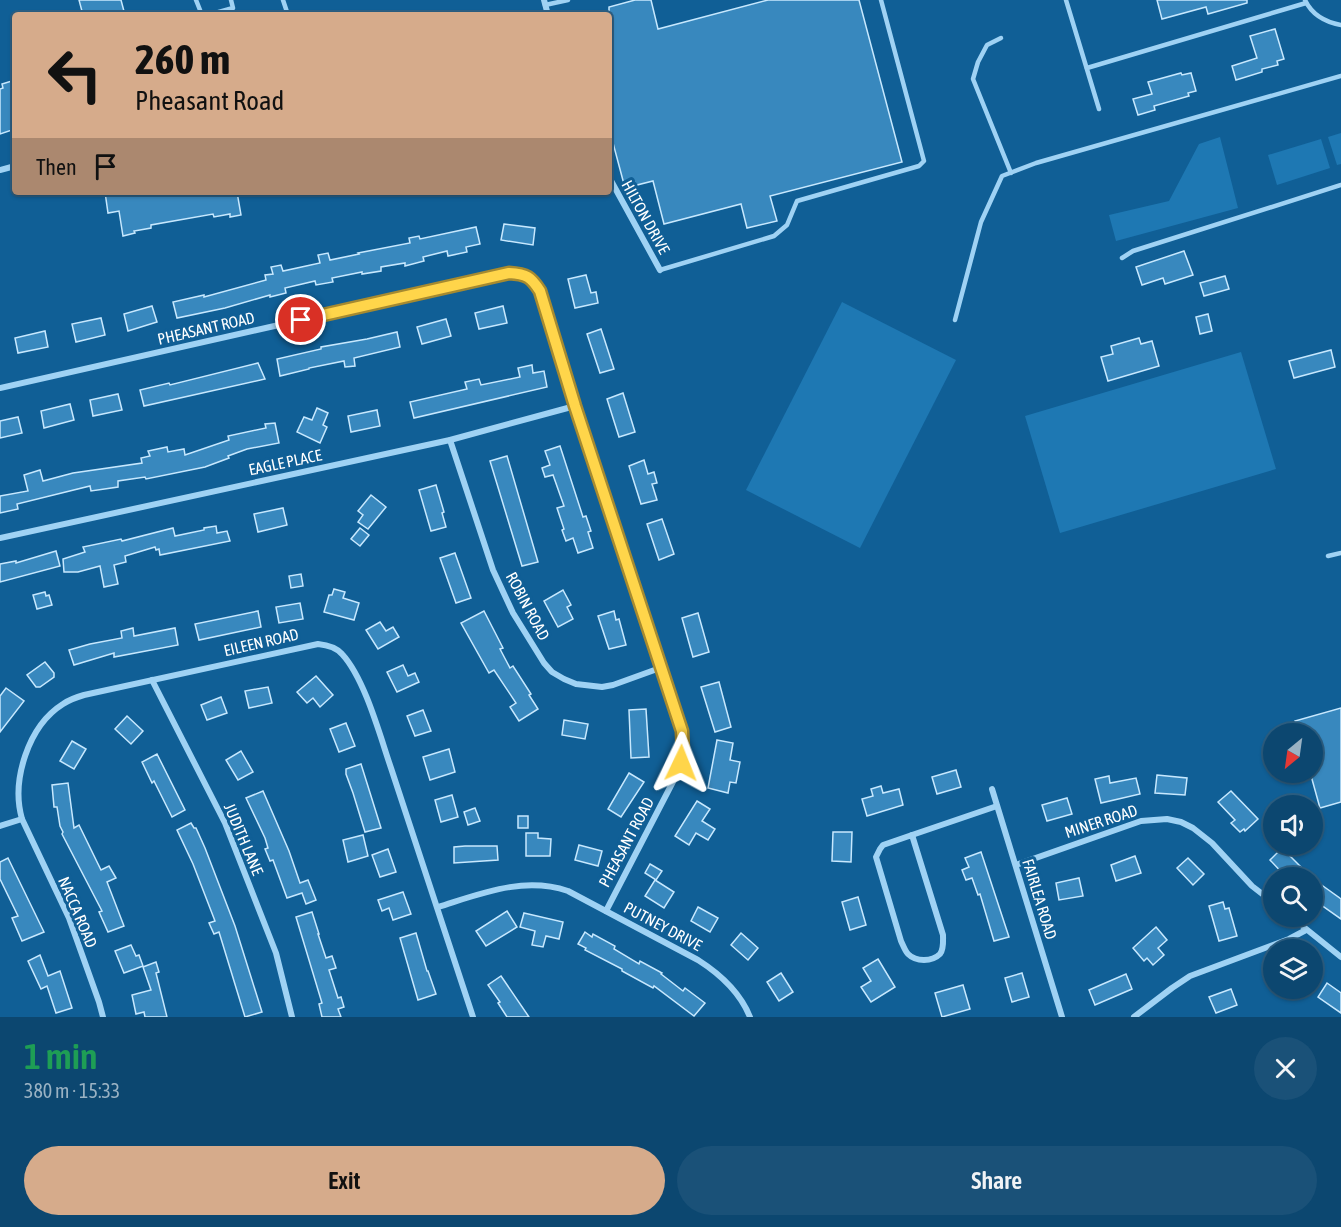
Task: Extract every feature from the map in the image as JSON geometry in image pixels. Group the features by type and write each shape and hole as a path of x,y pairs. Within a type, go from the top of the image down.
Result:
{"street":[{"name":"HILTON DRIVE","path":"612,182 660,270"},
{"name":"PHEASANT ROAD","path":"0,388 509,273 526,275 533,280 540,291 575,406 682,731 683,753 677,774 606,911"},
{"name":"EAGLE PLACE","path":"0,538 450,440 575,406"},
{"name":"ROBIN ROAD","path":"450,440 493,570 513,613 552,672 576,684 602,687 660,668"},
{"name":"EILEEN ROAD","path":"22,819 18,801 22,769 35,735 47,717 62,704 99,690 311,644 331,646 341,653 350,665 368,702 438,907 472,1017"},
{"name":"JUDITH LANE","path":"152,680 225,823 276,953 292,1017"},
{"name":"FAIRLEA ROAD","path":"992,789 1062,1017"},
{"path":"912,835 943,935 944,945 940,953 924,961 915,959 907,953 901,941 876,857 883,845 912,835 997,806"},
{"path":"0,826 22,819"},
{"name":"NACCA ROAD","path":"22,819 69,918 103,1017"},
{"name":"MINER ROAD","path":"1016,865 1141,820 1167,819 1193,828 1212,843 1252,886 1263,894"},
{"name":"PUTNEY DRIVE","path":"438,907 516,885 550,887 568,891 708,967 735,992 750,1017"},
{"path":"1303,927 1341,957"},
{"path":"1134,1017 1190,976 1289,939 1306,930"}],"lane":[{"path":"219,12 233,8 231,0"},
{"path":"545,2 568,0"},
{"path":"660,270 774,236 787,225 797,201 919,166 924,161 881,0"},
{"path":"1066,0 1099,109"},
{"path":"1087,68 1306,1 1312,12 1341,25"},
{"path":"1001,38 987,45 978,63 974,79 1011,173"},
{"path":"956,320 981,222 1002,176 1036,163 1341,76"},
{"path":"1122,258 1133,251 1341,185"},
{"path":"1328,556 1341,553"}],"shaded area":[{"path":"1341,133 1341,164 1337,165 1328,137"},
{"path":"1220,137 1238,208 1116,241 1109,215 1169,201 1199,144"},
{"path":"1321,139 1330,168 1277,185 1268,155"},
{"path":"842,302 956,360 860,548 746,490"},
{"path":"1241,352 1276,469 1060,533 1025,416"}],"building":[{"path":"79,0 121,0 124,12 82,12"},
{"path":"635,0 651,0 658,29 768,0 859,0 902,162 770,196 777,221 747,228 741,204 664,224 653,181 625,188 612,139 612,12 609,12 609,7"},
{"path":"1157,0 1247,0 1247,3 1208,14 1206,7 1162,19"},
{"path":"1275,29 1284,59 1277,61 1278,65 1262,69 1262,72 1236,80 1232,66 1257,58 1250,36"},
{"path":"1181,73 1182,75 1191,73 1196,91 1188,93 1189,96 1154,106 1155,110 1138,115 1133,99 1152,94 1148,82"},
{"path":"12,81 12,130 0,134 0,89 3,88 2,84"},
{"path":"105,195 238,195 241,215 230,217 230,214 214,217 213,214 151,225 151,228 123,236 119,211 108,213"},
{"path":"504,224 535,228 533,245 501,240"},
{"path":"476,227 480,244 466,247 467,252 448,256 447,251 423,257 424,261 405,266 405,263 381,267 381,271 332,278 333,282 316,285 315,281 285,288 286,293 177,318 173,302 204,295 204,297 266,280 265,275 273,274 271,267 281,265 283,271 320,263 318,255 328,253 330,260 410,243 409,238 419,236 420,239"},
{"path":"1184,251 1193,275 1165,284 1163,278 1142,285 1136,267"},
{"path":"586,275 591,293 596,292 598,303 575,308 568,279"},
{"path":"1225,276 1229,289 1204,296 1200,283"},
{"path":"152,306 157,322 128,331 124,314"},
{"path":"503,306 507,323 479,329 475,313"},
{"path":"1208,314 1212,331 1200,334 1196,317"},
{"path":"101,318 105,335 76,342 72,324"},
{"path":"446,319 451,336 422,344 417,327"},
{"path":"601,329 614,369 600,373 587,334"},
{"path":"45,331 48,347 18,353 15,338"},
{"path":"397,332 400,347 354,358 355,366 345,367 344,361 280,376 277,359 321,349 321,347"},
{"path":"1139,338 1141,344 1152,341 1159,366 1108,381 1101,357 1113,354 1111,346"},
{"path":"1331,350 1335,367 1294,378 1289,361"},
{"path":"258,363 265,379 144,406 140,390 169,383 170,385"},
{"path":"532,365 533,373 544,371 547,387 414,418 410,402 467,389 465,382 479,379 481,385 520,377 518,368"},
{"path":"623,393 635,432 619,437 607,399"},
{"path":"118,394 122,410 93,416 90,400"},
{"path":"70,404 74,420 44,428 41,411"},
{"path":"317,408 328,413 323,425 327,427 320,443 297,432 304,417 312,420"},
{"path":"377,410 380,426 351,432 348,416"},
{"path":"18,417 22,433 0,438 0,421"},
{"path":"275,423 279,443 247,449 205,467 146,479 145,477 118,481 118,487 91,491 90,486 17,504 18,509 0,513 0,496 28,491 24,475 40,470 43,481 73,473 142,463 141,458 150,456 148,451 167,447 168,452 184,449 185,455 229,440 228,436 266,428 265,424"},
{"path":"560,446 583,517 586,516 591,531 588,532 593,548 578,553 573,538 566,541 562,530 564,529 557,508 564,506 553,475 545,477 542,468 550,465 545,451"},
{"path":"507,456 538,562 522,566 490,461"},
{"path":"644,460 648,474 654,472 657,483 652,484 657,500 641,504 629,466"},
{"path":"436,485 446,527 431,531 419,490"},
{"path":"371,495 386,507 368,529 358,522 363,515 358,511"},
{"path":"283,508 287,525 258,532 254,514"},
{"path":"662,519 674,554 659,560 647,524"},
{"path":"216,526 217,533 227,531 230,541 160,555 159,549 156,550 155,547 125,556 126,562 114,565 118,584 104,587 100,566 78,572 64,572 63,559 85,552 83,547 121,539 122,541 173,528 175,536"},
{"path":"360,528 369,535 360,546 351,539"},
{"path":"56,551 60,566 0,582 0,564 16,561 16,563"},
{"path":"455,553 471,598 456,603 440,558"},
{"path":"301,574 303,586 291,588 289,576"},
{"path":"334,589 345,592 343,598 359,603 354,620 324,612 329,595 332,595"},
{"path":"563,590 571,605 567,607 573,619 558,627 544,601"},
{"path":"45,592 46,596 49,595 52,605 37,609 33,595"},
{"path":"300,603 303,619 279,623 276,607"},
{"path":"258,611 261,627 199,640 195,624"},
{"path":"484,611 503,648 500,649 510,668 513,666 538,709 519,721 510,707 516,703 494,670 489,673 461,623"},
{"path":"614,611 616,620 619,619 626,645 609,649 598,616"},
{"path":"698,613 709,652 693,657 682,618"},
{"path":"380,622 386,631 393,627 399,637 378,649 366,630"},
{"path":"133,628 134,636 175,628 178,645 114,657 114,653 74,665 69,650 122,638 121,631"},
{"path":"45,662 54,673 54,677 40,687 36,687 27,675"},
{"path":"403,665 408,676 415,673 419,682 397,692 387,672"},
{"path":"316,676 333,695 320,707 313,698 307,703 297,692"},
{"path":"719,682 731,727 715,732 701,687"},
{"path":"268,687 272,703 249,708 245,691"},
{"path":"6,688 24,701 0,732 0,696"},
{"path":"221,697 227,713 207,720 201,705"},
{"path":"1341,708 1341,802 1323,807 1323,795 1316,795 1313,783 1323,783 1323,723 1296,723 1295,721"},
{"path":"646,709 649,757 631,758 629,710"},
{"path":"423,710 431,731 415,736 407,716"},
{"path":"127,716 143,731 131,744 115,729"},
{"path":"564,720 588,724 585,739 562,735"},
{"path":"346,723 355,746 339,752 330,729"},
{"path":"717,740 733,743 730,760 740,762 736,783 730,782 728,793 708,788"},
{"path":"72,741 86,749 74,769 60,761"},
{"path":"449,749 455,772 430,780 423,757"},
{"path":"241,751 253,772 238,780 226,760"},
{"path":"157,754 185,810 172,817 142,762"},
{"path":"361,764 381,828 365,832 346,774 346,769"},
{"path":"956,770 961,787 937,794 932,777"},
{"path":"629,773 644,782 621,817 608,809"},
{"path":"1157,775 1187,778 1185,795 1155,793"},
{"path":"1109,776 1110,783 1136,778 1140,794 1101,803 1095,779"},
{"path":"68,783 74,828 79,825 101,870 109,866 116,878 107,882 124,926 108,932 99,912 102,911 62,834 57,807 54,807 52,785"},
{"path":"881,786 883,793 899,789 903,805 867,816 862,799 873,796 871,789"},
{"path":"263,791 300,883 308,880 316,900 306,904 302,893 287,898 273,860 270,861 265,849 268,848 265,838 246,798"},
{"path":"1231,791 1258,819 1245,831 1244,829 1240,832 1231,823 1235,820 1218,802"},
{"path":"452,795 458,817 441,822 435,800"},
{"path":"1067,798 1072,814 1047,821 1042,805"},
{"path":"697,801 710,809 702,821 715,829 708,840 696,833 689,845 675,836"},
{"path":"475,808 480,821 468,825 464,812"},
{"path":"518,816 528,816 528,828 518,828"},
{"path":"191,823 196,828 205,848 235,926 262,1012 245,1017 219,932 214,934 209,923 215,921 177,830"},
{"path":"833,832 852,832 851,862 832,861"},
{"path":"526,833 538,833 538,838 551,839 550,856 526,856"},
{"path":"363,835 368,856 348,862 343,840"},
{"path":"579,845 602,851 598,866 575,860"},
{"path":"497,846 498,860 454,863 454,847"},
{"path":"388,849 396,872 380,877 372,855"},
{"path":"981,852 1009,937 994,941 980,894 978,895 972,878 966,880 962,870 969,867 965,858"},
{"path":"1275,855 1289,855 1301,867 1277,867 1270,860"},
{"path":"1135,856 1141,873 1116,881 1111,865"},
{"path":"8,858 44,932 22,941 12,918 18,916 0,879 0,862"},
{"path":"1188,858 1204,874 1193,885 1177,868"},
{"path":"650,864 662,871 656,880 645,873"},
{"path":"1079,878 1083,896 1059,900 1056,883"},
{"path":"655,880 674,892 664,908 645,896"},
{"path":"1323,886 1341,899 1341,919 1323,906"},
{"path":"403,892 411,914 393,920 389,908 382,911 378,900"},
{"path":"858,897 866,925 850,930 842,902"},
{"path":"1223,902 1225,909 1229,908 1237,936 1219,941 1209,906"},
{"path":"698,907 718,918 710,932 691,921"},
{"path":"507,911 517,927 486,946 476,931"},
{"path":"312,912 326,958 332,956 336,968 329,970 338,998 341,997 344,1007 338,1009 341,1017 322,1017 319,1004 322,1003 296,917"},
{"path":"524,913 563,922 559,939 546,936 543,947 532,945 535,931 520,927"},
{"path":"1156,927 1167,940 1158,948 1164,955 1153,965 1147,958 1144,961 1133,948"},
{"path":"585,932 615,946 614,949 639,964 640,961 662,973 683,991 685,988 705,1003 694,1016 654,986 653,988 585,950 586,948 578,944"},
{"path":"416,933 436,994 418,1000 400,938"},
{"path":"741,933 758,948 748,960 731,945"},
{"path":"131,945 136,956 139,955 143,966 124,973 115,951"},
{"path":"40,955 48,976 60,971 72,1008 56,1013 47,986 41,989 28,961"},
{"path":"878,959 895,987 871,1002 861,987 871,981 863,968"},
{"path":"156,962 159,972 156,973 167,1017 145,1017 144,1012 136,1014 132,995 151,990 143,967"},
{"path":"781,973 793,992 779,1001 767,982"},
{"path":"1022,973 1029,997 1012,1002 1005,978"},
{"path":"1126,974 1132,989 1095,1005 1089,990"},
{"path":"501,976 529,1017 507,1017 488,985"},
{"path":"1327,983 1341,993 1341,1013 1321,999 1323,999 1323,989"},
{"path":"963,985 970,1009 942,1017 935,993"},
{"path":"1231,989 1237,1005 1216,1013 1209,997"}],"route":[{"path":"301,320 509,273 526,275 533,280 540,291 575,406 682,731 681,763"}]}
